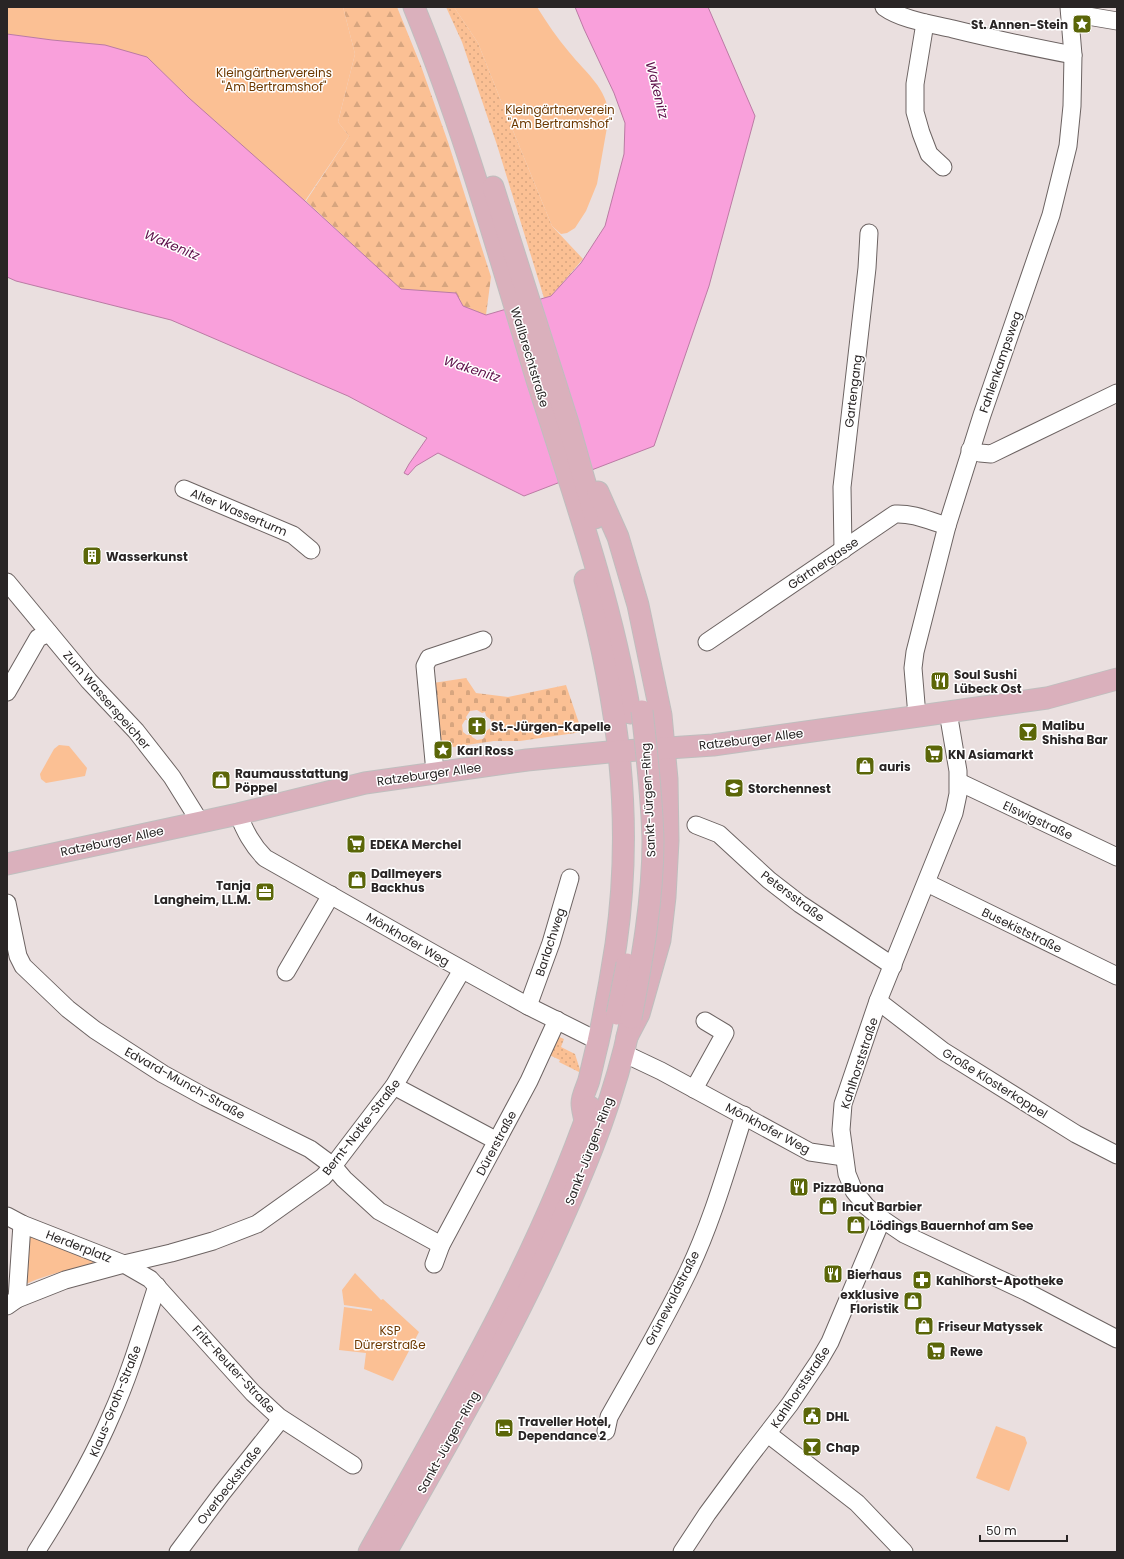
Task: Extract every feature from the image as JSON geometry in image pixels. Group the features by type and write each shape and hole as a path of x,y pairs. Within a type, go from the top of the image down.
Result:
{"main road":[{"name":"Wallbrechtstraße","path":"414,7 437,63 492,211 560,426 610,615 625,682 637,715"},
{"name":"Wallbrechtstraße","path":"429,7 475,132 492,211"},
{"path":"560,426 618,537 638,605 637,715 618,751 624,812 622,894 616,945 598,1041 582,1103 585,1121"},
{"name":"Ratzeburger Allee","path":"7,864 238,814 365,783 527,760 618,751 713,745 1047,698 1117,679"},
{"path":"601,1072 624,1031 639,1014 660,940 665,897 668,841 665,748 637,715"},
{"name":"Sankt-Jürgen-Ring","path":"386,1552 491,1366 550,1248 581,1178 601,1122 624,1031 630,947 638,880 639,841 637,715"},
{"name":"Sankt-Jürgen-Ring","path":"369,1552 477,1359 515,1285 566,1173 601,1072 624,1031"}],"street":[{"path":"884,7 891,12 925,23 1019,45 1072,55"},
{"path":"1070,10 1117,21"},
{"name":"Fahlenkampsweg","path":"917,716 913,668 915,652 947,526 970,450 1051,215 1068,146 1072,106 1070,10"},
{"path":"925,23 915,84 915,112 929,154 943,168"},
{"name":"Gartengang","path":"843,550 842,487 866,276 868,232"},
{"path":"970,450 991,454 1117,393"},
{"name":"Alter Wasserturm","path":"184,489 293,535 311,550"},
{"name":"Gärtnergasse","path":"707,642 895,514 904,513 913,515 947,526"},
{"name":"Zum Wasserspeicher","path":"7,582 89,681 136,731 168,771 200,822"},
{"path":"7,692 38,638 49,632"},
{"path":"435,772 425,666 429,658 483,640"},
{"name":"Kahlhorststraße","path":"682,1552 707,1514 768,1434 815,1367 830,1342 882,1219 866,1206 854,1191 847,1174 841,1130 843,1104 878,1001 927,883 954,813 959,782 948,712"},
{"name":"Elswigstraße","path":"959,782 1117,857"},
{"name":"Mönkhofer Weg","path":"238,814 255,848 265,858 462,970 528,1006 598,1041"},
{"name":"Petersstraße","path":"696,825 719,834 769,880 800,904 892,966"},
{"name":"Barlachweg","path":"528,1006 555,930 570,878"},
{"name":"Busekiststraße","path":"927,883 1117,976"},
{"path":"286,972 331,895"},
{"name":"Edvard-Munch-Straße","path":"7,903 18,956 23,966 68,1008 95,1030 163,1074 205,1097 310,1149 333,1166 344,1179 379,1212 441,1245"},
{"name":"Bernt-Notke-Straße","path":"124,1264 213,1241 257,1224 323,1177 394,1086 462,970"},
{"name":"Große Klosterkoppel","path":"878,1001 962,1063 1076,1134 1117,1155"},
{"name":"Dürerstraße","path":"434,1264 441,1245 529,1081 556,1020"},
{"path":"694,1089 725,1033 704,1021"},
{"name":"Mönkhofer Weg","path":"624,1031 661,1071 810,1152 844,1157"},
{"path":"394,1086 497,1141"},
{"name":"Grünewaldstraße","path":"606,1431 609,1417 659,1328 688,1272 718,1196 744,1115"},
{"path":"882,1219 904,1234 1027,1292 1117,1339"},
{"name":"Herderplatz","path":"14,1220 124,1264 65,1280 12,1303 14,1220"},
{"name":"Fritz-Reuter-Straße","path":"124,1264 150,1279 253,1393 281,1420 353,1465"},
{"name":"Klaus-Groth-Straße","path":"36,1552 90,1461 112,1415 130,1368 157,1286"},
{"name":"Overbeckstraße","path":"178,1552 222,1493 281,1420"},
{"path":"768,1434 857,1503 904,1552"}],"green space":[{"name":"Kleingärtnervereins \"Am Bertramshof\"","path":"7,7 343,7 355,54 338,122 349,136 305,201 253,161 147,57 52,40 7,34"},
{"path":"343,7 397,7 421,66 448,142 491,277 486,315 463,306 456,293 401,289 306,201 349,136 338,122 355,54"},
{"path":"446,7 454,7 478,43 552,226 583,259 551,296 544,298 497,145 462,42"},
{"name":"Kleingärtnerverein \"Am Bertramshof\"","path":"454,7 537,7 556,36 595,81 604,97 609,116 597,184 586,211 575,228 567,233 561,234 552,226 478,43"},
{"path":"466,678 476,693 508,697 566,685 582,732 520,741 494,741 446,748 446,744 441,745 433,683","holes":["477,710 482,713 485,712 486,716 491,720 492,727 486,731 483,739 477,740 472,737 471,734 467,735 463,732 462,725 465,720 467,720 466,717 470,711"]},
{"path":"59,745 69,746 87,768 85,776 46,783 41,779 40,774 54,749"},
{"path":"557,1036 564,1039 561,1047 575,1054 581,1073 545,1053"},
{"path":"27,1230 93,1258 93,1265 59,1272 26,1284"},
{"name":"KSP Dürerstraße","path":"355,1273 381,1300 383,1299 419,1332 393,1381 364,1369 366,1353 339,1350 344,1307 372,1311 372,1309 344,1305 342,1290"},
{"path":"996,1426 1025,1437 1027,1443 1009,1491 976,1478"}],"water":[{"name":"Wakenitz","path":"575,7 708,7 755,116 709,286 654,446 524,496 438,453 416,466 408,475 404,473 427,438 348,396 171,320 16,281 7,277 7,34 105,45 147,57 189,98 401,289 456,293 463,306 486,315 551,296 581,263 605,226 624,154 625,123 614,93"}],"place":[{"name":"St. Annen-Stein","path":"1082,24"},
{"name":"Wasserkunst","path":"92,556"},
{"name":"Soul Sushi Lübeck Ost","path":"940,681"},
{"name":"St.-Jürgen-Kapelle","path":"477,726"},
{"name":"Malibu Shisha Bar","path":"1028,732"},
{"name":"Karl Ross","path":"443,750"},
{"name":"KN Asiamarkt","path":"934,754"},
{"name":"auris","path":"865,766"},
{"name":"Raumausstattung Pöppel","path":"221,780"},
{"name":"Storchennest","path":"734,788"},
{"name":"EDEKA Merchel","path":"356,844"},
{"name":"Dallmeyers Backhus","path":"357,880"},
{"name":"Tanja Langheim, LL.M.","path":"265,892"},
{"name":"PizzaBuona","path":"799,1187"},
{"name":"Incut Barbier","path":"828,1206"},
{"name":"Lödings Bauernhof am See","path":"856,1225"},
{"name":"Bierhaus","path":"833,1274"},
{"name":"Kahlhorst-Apotheke","path":"922,1280"},
{"name":"exklusive Floristik","path":"913,1301"},
{"name":"Friseur Matyssek","path":"924,1326"},
{"name":"Rewe","path":"936,1351"},
{"name":"DHL","path":"812,1416"},
{"name":"Traveller Hotel, Dependance 2","path":"504,1428"},
{"name":"Chap","path":"812,1447"}]}
